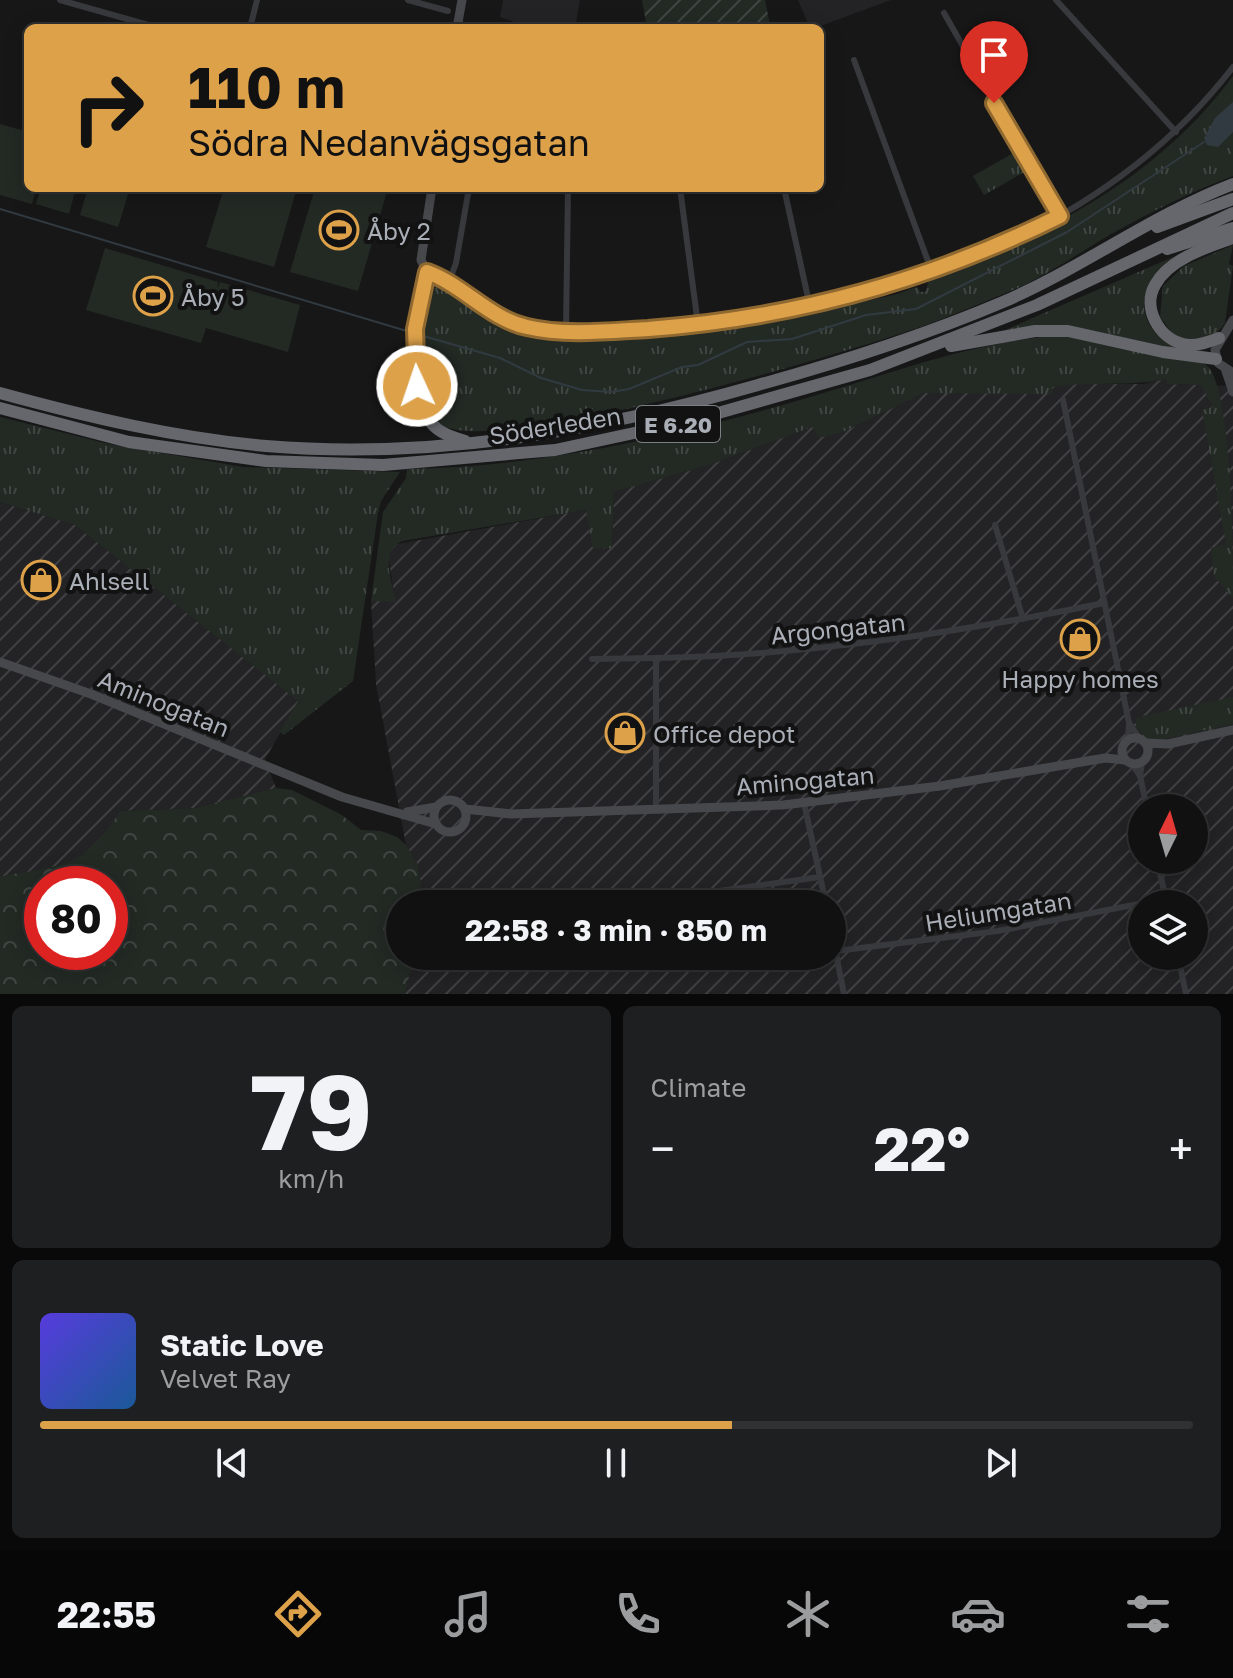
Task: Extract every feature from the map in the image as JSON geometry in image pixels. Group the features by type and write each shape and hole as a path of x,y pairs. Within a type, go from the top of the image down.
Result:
{"highway":[{"path":"1117,242 1233,184"},
{"path":"1117,242 1233,199"},
{"path":"1141,257 1233,213"},
{"path":"1141,257 1233,228"},
{"path":"1227,334 1192,345 1171,339 1153,318 1150,302 1154,286 1167,271 1179,262 1233,238"},
{"name":"Söderleden","path":"0,393 158,431 268,446 382,449 476,444 605,424 843,361 1006,301 1117,242"},
{"name":"Söderleden","path":"0,408 129,442 238,458 355,465 435,463 555,450 764,401 913,354 1037,305 1141,257"},
{"path":"427,272 415,333 416,380 428,418 449,436 476,444"},
{"path":"913,354 1005,335 1057,331 1089,333 1163,352 1216,359"}],"street":[{"path":"60,0 145,24"},
{"path":"251,24 257,0"},
{"path":"408,0 448,11"},
{"path":"458,24 462,0"},
{"path":"1056,0 1176,132"},
{"path":"944,13 1060,216"},
{"path":"854,60 932,272"},
{"path":"431,192 421,260 427,272 449,282 514,323 566,330 698,325 810,307 932,272 1060,216 1107,188 1176,132 1233,67"},
{"path":"449,282 456,263 468,192"},
{"path":"566,330 568,192"},
{"path":"681,192 698,325"},
{"path":"785,192 810,307"},
{"path":"1233,320 1216,359 1229,372 1233,392"},
{"path":"1063,400 1129,723 1125,743 1136,761 1144,794"},
{"path":"995,525 1023,619"},
{"name":"Argongatan","path":"592,659 783,654 901,640 1104,603"},
{"path":"656,658 656,809"},
{"name":"Aminogatan","path":"0,662 91,694 342,797 403,812 449,832 465,824 507,814"},
{"path":"1129,723 1143,741"},
{"path":"1136,761 1168,744 1233,730"},
{"path":"1136,761 1143,741"},
{"path":"1125,743 1143,741 1168,744"},
{"name":"Aminogatan","path":"1105,758 1125,743"},
{"name":"Aminogatan","path":"403,812 436,807 453,800 465,809 507,814 804,803 951,784 1105,758 1136,761"},
{"path":"804,803 823,890"},
{"path":"436,807 436,824"},
{"path":"465,809 465,824"},
{"path":"727,890 820,877"},
{"name":"Heliumgatan","path":"846,950 998,931 1128,908"},
{"path":"840,970 844,994"},
{"path":"1181,970 1186,994"}],"shaded area":[{"path":"503,0 580,0 576,24 520,24 500,17"},
{"path":"798,0 891,0 824,25 808,24"},
{"path":"1233,102 1233,132 1218,147 1207,145 1204,138 1215,118"},
{"path":"1166,379 1167,384 1233,386 1233,994 405,994 411,970 846,970 846,890 422,890 418,865 406,845 376,684 371,601 395,601 388,554 392,545 586,510 612,548 614,492 709,465 812,427 843,432 924,393 1054,393 1051,387 1066,384 1143,384"},
{"path":"0,502 75,525 299,701 265,759 276,788 194,808 120,811 102,841 79,859 56,866 24,866 24,873 0,876"}],"green space":[{"path":"642,0 765,0 770,24 646,24"},
{"path":"1233,76 1233,176 1142,217 1026,284 946,317 885,339 674,398 527,427 472,431 441,424 429,411 422,396 418,378 418,339 428,286 451,290 524,331 582,336 627,336 716,327 847,305 917,287 921,292 926,291 929,278 1057,223 1135,174 1203,112"},
{"path":"0,124 24,131 24,192 35,192 32,204 0,195"},
{"path":"1017,151 1028,170 984,195 973,176"},
{"path":"40,192 75,192 69,214 36,204"},
{"path":"87,192 129,192 118,227 80,215"},
{"path":"223,192 296,192 274,267 206,247"},
{"name":"Åby 2","path":"314,192 387,192 358,291 290,272"},
{"path":"1233,245 1225,323 1204,338 1176,338 1160,317 1163,286 1184,266"},
{"name":"Åby 5","path":"105,248 218,282 217,289 220,282 300,305 288,352 206,328 201,343 86,310"},
{"path":"1189,250 1160,272 1145,298 1144,311 1149,325 1178,349 1066,325 1003,331"},
{"path":"1059,335 1203,363 1213,375 1226,431 1233,598 1214,577 1211,548 1226,544 1202,410 1213,407 1201,385 1167,384 1166,379 1052,387 1054,394 924,393 843,432 819,438 812,427 709,465 614,492 612,548 593,549 586,510 402,541 395,546 389,560 396,602 371,601 383,512 406,478 407,469 506,463 655,438 752,414 960,352"},
{"path":"0,417 109,444 243,467 400,472 381,501 378,513 353,681 284,735 280,732 298,701 75,525 0,502"},
{"path":"1233,697 1233,724 1160,740 1148,740 1136,726 1136,719 1142,716"},
{"path":"276,788 292,790 342,815 361,830 381,831 397,837 418,865 422,890 386,890 386,970 411,970 405,994 0,994 0,876 24,872 24,970 128,970 128,866 56,866 83,854 95,844 120,811 194,808"}],"waterway":[{"path":"420,335 500,358 541,378 582,390 611,392 629,389 682,367 698,365 747,342 792,339 866,315 916,309 1067,232 1204,142"},
{"path":"0,209 410,332"}],"place":[{"name":"Åby 2","path":"339,230"},
{"name":"Åby 5","path":"153,296"},
{"name":"Ahlsell","path":"41,580"},
{"name":"Happy homes","path":"1080,639"},
{"name":"Office depot","path":"625,733"}],"route":[{"path":"417,386 415,329 427,272 443,278 503,318 528,328 632,330 698,325 785,312 887,288 975,256 1060,216 994,103"}]}
